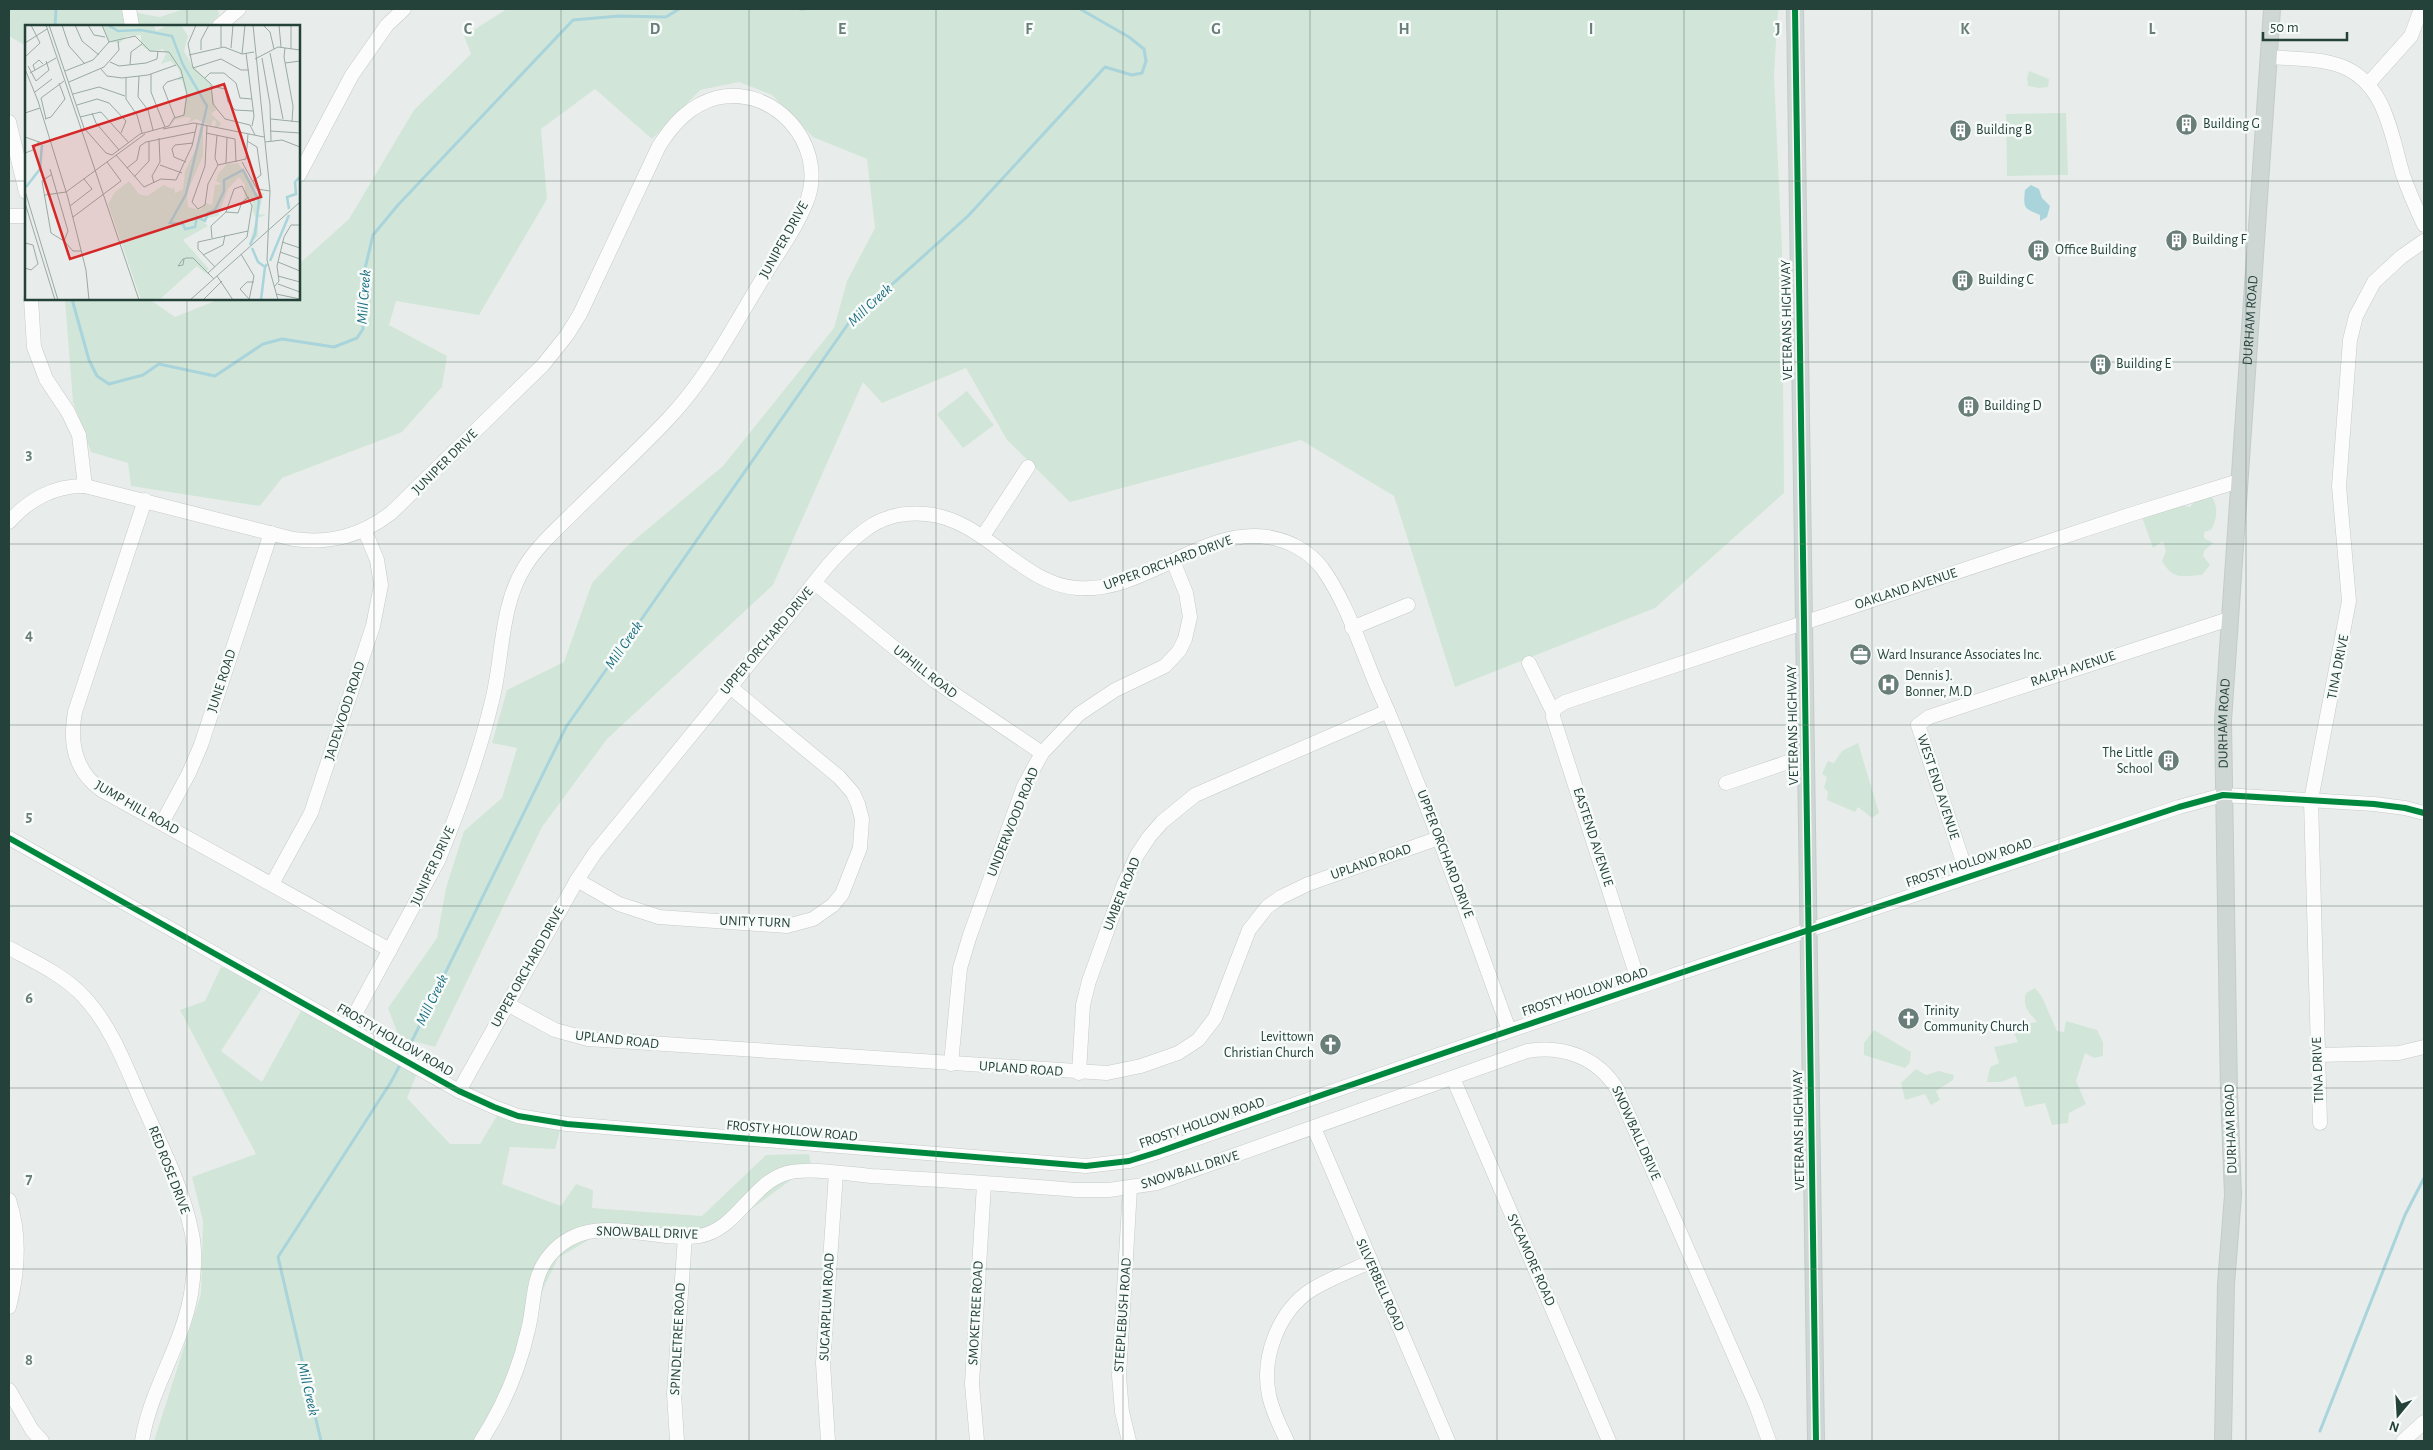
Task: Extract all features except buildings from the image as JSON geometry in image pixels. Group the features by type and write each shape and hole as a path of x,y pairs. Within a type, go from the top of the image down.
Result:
{"main road":[{"name":"VETERANS HIGHWAY","path":"1796,9 1816,1441"},
{"name":"DURHAM ROAD","path":"2223,1441 2226,1284 2233,1195 2229,1094 2223,721 2272,9"}],"street":[{"path":"129,9 132,25"},
{"path":"220,25 239,9"},
{"path":"300,173 352,75 375,40 404,9"},
{"path":"2368,84 2412,36 2421,9"},
{"path":"2269,58 2329,63 2350,70 2368,84 2384,111 2411,198 2424,224"},
{"name":"JUNIPER DRIVE","path":"9,522 19,510 38,498 56,490 85,486 293,539 322,541 339,539 365,531 379,523 404,502 558,348 580,314 659,146 671,127 694,107 718,98 732,96 750,99 767,105 789,121 803,139 811,165 809,195 804,208 692,392 670,418 544,542 522,571 508,608 498,676 487,722 450,833 438,861 348,1027"},
{"path":"9,122 25,188"},
{"path":"9,216 25,216"},
{"name":"TINA DRIVE","path":"2320,1123 2311,800 2349,601 2339,486 2352,331 2361,303 2374,282 2389,267 2424,241"},
{"path":"32,300 34,347 46,379 68,412 79,435 85,486"},
{"path":"982,536 1028,467"},
{"name":"OAKLAND AVENUE","path":"1554,712 1556,708 1574,699 1804,622 2239,481"},
{"name":"JUMP HILL ROAD","path":"145,500 75,712 72,741 81,769 94,785 390,950"},
{"name":"UPPER ORCHARD DRIVE","path":"459,1091 576,880 596,853 729,686 851,541 867,528 891,517 908,514 936,515 954,520 982,536 1045,579 1078,589 1110,586 1236,538 1257,536 1281,540 1299,548 1320,566 1334,587 1388,711 1439,838 1509,1030"},
{"name":"JADEWOOD ROAD","path":"272,884 311,813 373,626 381,585 377,560 365,531"},
{"name":"JUNE ROAD","path":"162,823 186,780 201,745 271,533"},
{"name":"UNDERWOOD ROAD","path":"951,1064 960,968 970,935 1024,786 1042,754 1063,728 1092,704 1115,690 1165,666 1179,651 1185,639 1190,617 1186,593 1173,561"},
{"name":"UPHILL ROAD","path":"815,583 935,681 1042,754"},
{"path":"1352,628 1408,606"},
{"name":"RALPH AVENUE","path":"1918,725 1929,717 2229,619"},
{"name":"EASTEND AVENUE","path":"1530,663 1554,712 1640,986"},
{"name":"UNITY TURN","path":"576,880 619,904 647,915 786,926 806,921 822,914 842,894 860,848 862,835 862,819 853,793 839,777 729,686"},
{"name":"UMBER ROAD","path":"1079,1072 1083,1005 1089,981 1124,884 1136,856 1149,837 1173,812 1195,795 1388,711"},
{"name":"WEST END AVENUE","path":"1918,725 1968,877"},
{"path":"1726,783 1806,756"},
{"name":"FROSTY HOLLOW ROAD","path":"9,838 416,1065 459,1091 518,1116 567,1124 1086,1166 1119,1163 1158,1152 1640,986 2179,807 2223,795 2390,806 2424,813"},
{"name":"UPLAND ROAD","path":"507,1004 555,1030 588,1039 1107,1074 1128,1070 1178,1053 1190,1046 1207,1030 1215,1018 1249,930 1267,907 1290,892 1308,884 1439,838"},
{"name":"RED ROSE DRIVE","path":"9,948 73,986 101,1019 115,1042 162,1148 185,1206 192,1236 194,1256 191,1295 186,1320 150,1410 142,1441"},
{"path":"2318,1055 2399,1053 2424,1047"},
{"name":"SNOWBALL DRIVE","path":"480,1441 494,1419 516,1370 529,1329 533,1292 537,1276 552,1253 564,1243 591,1231 627,1230 685,1237 710,1233 725,1223 756,1192 775,1177 789,1172 836,1173 1076,1190 1130,1188 1182,1175 1527,1051 1552,1049 1580,1055 1612,1080 1756,1405 1768,1441"},
{"name":"SYCAMORE ROAD","path":"1452,1078 1609,1441"},
{"name":"SILVERBELL ROAD","path":"1314,1128 1448,1441"},
{"name":"SUGARPLUM ROAD","path":"828,1441 824,1363 836,1173"},
{"name":"SMOKETREE ROAD","path":"977,1441 972,1384 984,1184"},
{"name":"STEEPLEBUSH ROAD","path":"1129,1441 1122,1412 1120,1376 1130,1188"},
{"path":"9,1200 18,1247 14,1288 9,1308"},
{"name":"SPINDLETREE ROAD","path":"677,1441 674,1393 685,1237"},
{"path":"1287,1441 1274,1413 1267,1384 1267,1366 1278,1328 1299,1300 1311,1291 1370,1262"},
{"path":"9,1390 32,1430 42,1441"},
{"path":"2403,1441 2424,1422"}],"green space":[{"path":"9,9 116,9 160,17 184,9 218,9 219,15 209,25 25,25 25,45 9,36"},
{"path":"507,9 1778,9 1774,75 1782,250 1784,493 1655,608 1455,687 1394,496 1301,440 1070,502 1007,440 966,368 882,403 863,382 773,585 607,739 542,827 435,1047 399,1037 388,1008 437,938 446,888 464,831 502,798 517,748 492,743 507,690 564,662 592,583 625,548 723,466 834,328 847,281 875,228 867,159 813,137 772,95 739,82 700,90 652,139 595,89 541,129 547,199 479,315 396,301 389,325 447,356 442,387 402,432 282,478 260,506 131,486 128,463 91,452 73,402 65,300 150,300 175,317 218,300 300,300 300,263 349,219 414,110 471,54 464,36"},
{"path":"2029,71 2049,79 2048,87 2028,86 2027,78"},
{"path":"2066,113 2068,175 2007,176 2006,114"},
{"path":"967,391 994,425 963,448 937,414"},
{"path":"2211,496 2216,508 2216,517 2211,530 2204,532 2204,538 2213,543 2204,551 2203,556 2210,565 2202,575 2178,576 2170,571 2162,561 2166,551 2163,541 2153,548 2142,517 2180,505 2190,507 2196,500"},
{"path":"1858,743 1879,813 1872,818 1858,807 1855,812 1827,800 1828,792 1824,788 1827,777 1822,774 1828,761 1834,763 1842,751"},
{"path":"221,967 266,982 221,1051 262,1082 302,1009 417,1073 407,1098 450,1144 480,1144 498,1114 561,1127 555,1149 510,1147 502,1184 561,1206 576,1184 593,1190 592,1208 702,1216 766,1155 809,1154 811,1165 708,1241 592,1238 558,1258 544,1287 487,1441 154,1441 201,1294 203,1221 192,1177 256,1154 180,1010 205,1001"},
{"path":"2035,988 2042,997 2057,1031 2064,1032 2066,1021 2097,1030 2103,1042 2103,1056 2094,1058 2085,1053 2076,1081 2086,1104 2069,1113 2068,1123 2052,1125 2045,1103 2025,1107 2016,1076 2001,1082 1987,1082 1990,1067 1999,1063 1994,1047 2018,1042 2011,1027 2037,1022 2027,1009 2025,1002 2026,993"},
{"path":"1874,1030 1911,1052 1910,1062 1905,1068 1864,1055 1864,1043"},
{"path":"1916,1069 1926,1075 1939,1071 1954,1075 1953,1080 1936,1091 1940,1100 1931,1105 1925,1094 1905,1100 1901,1083"}],"water":[{"path":"2031,185 2039,189 2042,198 2050,206 2047,217 2040,221 2040,215 2028,209 2024,201 2025,190"}],"waterway":[{"name":"Mill Creek","path":"55,25 56,9"},
{"name":"Mill Creek","path":"72,300 89,360 97,376 109,384 143,375 159,364 215,376 263,344 282,339 334,347 357,338 363,329 364,273 373,235 398,205 573,20 619,16 666,17 679,9"},
{"name":"Mill Creek","path":"800,9 805,9"},
{"name":"Mill Creek","path":"405,1055 566,727 848,324 968,216 1105,67 1132,75 1142,73 1146,61 1144,49 1129,37 1080,9"},
{"name":"Mill Creek","path":"321,1441 278,1257 391,1082 401,1063"},
{"path":"2320,1431 2405,1215 2424,1178"}],"cycle path":[{"path":"1795,9 1816,1441"},
{"path":"9,838 459,1091 518,1116 567,1124 1086,1166 1129,1161 1158,1152 1668,977 2179,807 2223,795 2374,804 2405,808 2424,813"}],"place":[{"name":"Building G","path":"2187,124"},
{"name":"Building B","path":"1960,130"},
{"name":"Building F","path":"2176,240"},
{"name":"Office Building","path":"2039,250"},
{"name":"Building C","path":"1962,280"},
{"name":"Building E","path":"2100,364"},
{"name":"Building D","path":"1968,406"},
{"name":"Ward Insurance Associates Inc.","path":"1861,655"},
{"name":"Dennis J. Bonner, M.D","path":"1889,684"},
{"name":"The Little School","path":"2169,761"},
{"name":"Trinity Community Church","path":"1908,1019"},
{"name":"Levittown Christian Church","path":"1330,1045"}]}
